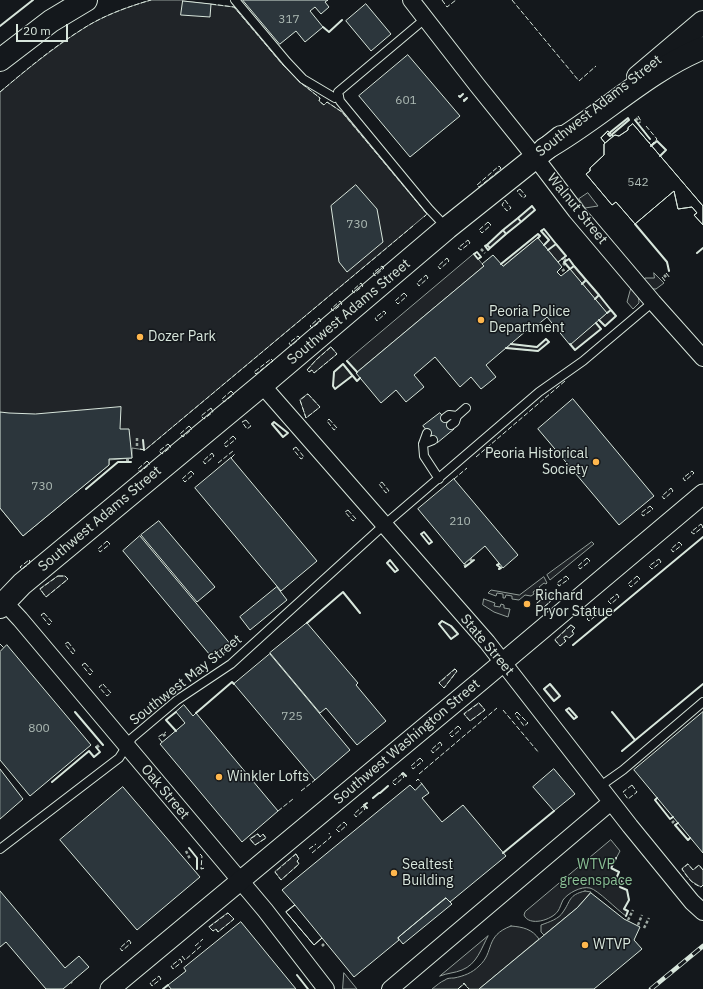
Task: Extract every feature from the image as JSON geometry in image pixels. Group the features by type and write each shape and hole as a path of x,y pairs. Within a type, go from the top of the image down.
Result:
{"main road":[{"path":"0,60 51,21 86,0"},
{"name":"Southwest Adams Street","path":"2,603 22,584 262,385 447,228 640,75 703,22"},
{"path":"540,153 591,121 644,81 703,48"}],"street":[{"name":"Walnut Street","path":"411,0 477,85 540,153 576,210 653,302 703,358"},
{"name":"State Street","path":"262,385 487,642 599,787 687,896 703,912"},
{"name":"Southwest Washington Street","path":"110,989 221,898 703,494"},
{"name":"Oak Street","path":"2,603 30,630 126,747 265,910 326,989"},
{"path":"390,989 611,802"}],"lane":[{"path":"235,0 303,79 335,98 339,96"},
{"path":"426,18 338,92 340,101 447,228"},
{"name":"Southwest May Street","path":"0,849 119,758 132,738 177,700 231,664 384,525 539,392 584,361 653,302"},
{"path":"451,425 455,422 457,416 466,408"},
{"path":"445,418 448,415 457,416"},
{"path":"427,433 423,444 424,456 439,478"},
{"path":"423,444 433,440"},
{"path":"599,787 626,767 703,702"}],"path":[{"path":"636,118 640,123"},
{"path":"481,249 485,253"},
{"path":"564,269 564,262 567,258"},
{"path":"137,438 137,447"},
{"path":"126,460 131,460"},
{"path":"470,561 473,558"},
{"path":"163,736 167,733"},
{"path":"97,745 100,749"},
{"path":"672,823 675,820"},
{"path":"186,851 190,859"},
{"path":"628,920 633,910"},
{"path":"638,925 642,915"},
{"path":"644,928 649,918"}],"green space":[{"name":"Dozer Park","path":"151,0 182,0 234,7 283,65 301,83 320,98 319,101 324,105 327,102 342,112 427,214 145,450 132,448 132,458 109,460 109,465 23,536 0,508 0,92 49,52 97,20 115,12"},
{"path":"588,193 598,206 585,208 579,199"},
{"path":"532,206 535,210 490,248 487,245"},
{"path":"544,229 566,256 558,262 544,245 549,240 541,231"},
{"path":"538,234 540,236 503,266 501,264"},
{"path":"474,254 484,266 357,372 347,361"},
{"path":"569,259 616,316 605,326 599,320 607,313 564,262"},
{"path":"654,273 664,283 656,289 652,289 644,280 645,278 654,278"},
{"path":"631,289 636,292 639,301 633,309 627,302"},
{"path":"596,323 601,329 575,350 570,344"},
{"path":"546,339 549,342 538,351 506,348 511,344 536,347"},
{"path":"331,347 337,354 314,373 312,370 309,372 307,370"},
{"path":"343,364 352,376 335,389 333,386 334,372"},
{"path":"308,394 320,407 306,418 300,400"},
{"path":"592,542 594,544 550,580 547,575"},
{"path":"58,576 65,576 68,579 46,597 40,589"},
{"path":"544,577 547,583 546,584 544,583 539,587 540,588 533,592 534,594 531,596 525,595 519,600 512,599 512,596 506,595 505,598 503,598 503,594 497,593 496,596 488,593 491,590 519,595"},
{"path":"551,592 553,594 550,602 539,611 536,608 537,603"},
{"path":"484,599 495,603 494,606 500,607 501,604 504,605 504,608 510,609 508,617 494,612 483,605"},
{"path":"442,621 451,626 458,634 451,639 439,624"},
{"path":"571,625 575,628 572,631 574,634 569,638 566,636 564,638 566,641 560,646 555,640"},
{"path":"455,669 457,671 444,688 439,683"},
{"path":"550,684 560,696 554,701 544,689"},
{"path":"479,703 485,710 470,721 464,714"},
{"path":"258,834 260,837 263,834 266,838 255,845 250,839"},
{"name":"WTVP greenspace","path":"611,840 620,851 611,868 619,872 616,879 623,882 620,887 627,890 629,900 624,909 628,911 626,916 598,892 590,888 583,888 568,895 563,900 558,911 551,917 541,921 531,921 527,919 524,915 525,912"},
{"path":"296,854 299,859 297,861 299,864 281,880 275,872"},
{"path":"688,864 693,870 699,865 703,870 703,885 701,887 691,881 682,869"},
{"name":"WTVP greenspace","path":"585,891 591,892 577,908 544,935 541,932 541,925 559,917 576,894"},
{"path":"228,913 234,919 218,932 216,929 213,931 209,927"},
{"path":"511,926 527,929 539,939 479,989 469,989 464,984 458,989 432,989 449,978 454,978 471,972 484,961 493,939 497,934"},
{"path":"488,936 478,956 471,964 462,970 440,976"},
{"path":"344,973 357,989 343,989"}],"building":[{"path":"243,0 328,0 325,2 329,7 321,14 315,7 310,11 323,27 305,42 296,31 280,44"},
{"path":"183,1 211,4 210,17 181,15"},
{"path":"366,4 391,34 371,51 346,21"},
{"path":"408,55 460,116 410,157 359,96"},
{"path":"633,124 703,206 703,225 694,215 697,213 692,207 678,209 674,191 635,224 616,202 612,205 586,174 590,171 590,168 604,155 605,143 601,138 608,131 613,136 619,136 628,130 628,128"},
{"path":"633,124 703,206 703,225 694,215 697,213 692,207 678,209 674,191 635,224 616,202 612,205 586,174 590,171 590,168 604,155 604,144 615,135 619,136 628,130 628,128"},
{"path":"608,131 613,136 605,143 601,138"},
{"path":"356,185 377,209 383,242 347,272 339,262 331,206"},
{"name":"Peoria Police Department","path":"538,238 562,267 557,272 561,276 570,269 607,313 570,345 547,317 535,327 533,325 486,365 496,377 481,389 471,377 460,387 435,357 414,375 424,387 406,402 396,390 381,403 356,373 484,266 482,264 493,255 503,266"},
{"name":"Peoria Historical Society","path":"573,399 654,496 619,525 538,429"},
{"path":"121,407 120,429 129,429 132,458 109,459 109,465 23,536 0,508 0,412 35,414"},
{"path":"440,413 454,429 437,443 423,426"},
{"path":"231,458 317,561 281,591 195,488"},
{"path":"454,479 518,555 503,568 485,546 464,564 418,509"},
{"path":"159,521 215,587 197,602 141,535"},
{"path":"140,536 232,646 215,661 123,551"},
{"path":"277,587 287,600 250,630 240,617"},
{"path":"307,623 358,683 356,685 386,721 357,745 326,708 320,713 270,653"},
{"path":"7,645 91,745 30,796 0,760 0,652"},
{"path":"270,654 350,750 315,780 234,684"},
{"name":"Winkler Lofts","path":"184,705 193,716 196,713 278,811 242,842 160,744 185,723 176,712"},
{"path":"703,712 703,853 634,770"},
{"path":"0,769 23,799 0,819"},
{"path":"554,769 575,794 554,811 533,787"},
{"name":"Sealtest Building","path":"422,784 429,793 422,798 442,822 463,805 506,856 450,902 446,898 401,935 398,938 399,940 354,977 322,938 314,945 286,912 295,905 282,890 410,785 415,790"},
{"path":"123,787 200,877 137,930 60,840"},
{"path":"0,891 65,968 79,956 89,967 63,989 46,989 6,942 0,947"},
{"name":"WTVP","path":"591,893 624,919 640,927 634,940 642,949 594,989 479,989 577,908"},
{"path":"446,898 452,904 403,944 398,938"},
{"path":"295,905 322,938 314,945 286,912"},
{"path":"241,922 296,989 171,989 168,985 186,971 184,968"}],"railway":[{"path":"651,989 703,946"}],"fence":[{"path":"0,92 49,52 97,20 115,12 151,0"},
{"path":"442,0 447,7 456,0"},
{"path":"512,0 579,81 596,66"},
{"path":"211,4 234,7 283,65 301,83 320,98 319,101 324,105 327,102 342,112 427,214 424,217"},
{"path":"460,97 463,94"},
{"path":"463,100 467,98"},
{"path":"638,116 641,121"},
{"path":"638,123 635,120 650,139 642,128"},
{"path":"646,126 657,139 651,145 649,142"},
{"path":"499,166 501,168 499,171 479,187 477,185 499,166"},
{"path":"520,189 526,196 523,198 517,191 520,189"},
{"path":"505,200 511,208 507,211 502,205 505,200"},
{"path":"488,222 491,225 482,233 479,230 488,222"},
{"path":"635,224 667,262 669,271"},
{"path":"140,449 145,450 413,226"},
{"path":"468,240 470,243 461,250 458,248 468,240"},
{"path":"559,263 558,262 566,256"},
{"path":"447,258 449,261 440,269 438,266 447,258"},
{"path":"567,271 570,269 564,262 569,259"},
{"path":"382,266 384,268 375,276 373,273 382,266"},
{"path":"666,273 670,278"},
{"path":"426,275 428,278 419,286 417,283 426,275"},
{"path":"662,277 665,281"},
{"path":"361,283 363,286 354,293 352,291 361,283"},
{"path":"404,293 407,296 398,304 395,301 404,293"},
{"path":"340,301 342,304 333,311 331,309 340,301"},
{"path":"384,311 386,313 377,321 375,318 384,311"},
{"path":"319,318 321,321 312,328 310,326 319,318"},
{"path":"298,336 300,338 291,346 289,343 298,336"},
{"path":"331,347 337,354 314,373 312,370 309,372 307,370 331,347"},
{"path":"271,359 273,361 256,374 254,372 271,359"},
{"path":"476,457 565,381"},
{"path":"231,391 234,394 224,402 222,399 231,391"},
{"path":"308,394 320,407 306,418 300,400 308,394"},
{"path":"211,408 213,412 204,419 201,416 211,408"},
{"path":"329,419 337,428 334,430 327,421 329,419"},
{"path":"246,420 251,426 247,429 242,422 246,420"},
{"path":"274,422 288,433 283,437 272,424 274,422"},
{"path":"189,426 192,429 183,437 180,434 189,426"},
{"path":"233,436 236,439 226,447 224,444 233,436"},
{"path":"168,444 171,447 162,454 159,451 168,444"},
{"path":"296,447 304,457 301,459 293,449 296,447"},
{"path":"218,463 233,451"},
{"path":"212,453 214,456 205,464 203,461 212,453"},
{"path":"231,458 235,454"},
{"path":"147,461 150,464 140,472 138,469 147,461"},
{"path":"86,489 118,462 131,462"},
{"path":"454,479 467,468"},
{"path":"191,471 194,474 185,482 182,479 191,471"},
{"path":"692,471 694,473 685,481 683,478 692,471"},
{"path":"382,482 389,491 386,493 379,484 382,482"},
{"path":"671,488 673,491 664,499 662,496 671,488"},
{"path":"650,506 653,509 643,516 641,513 650,506"},
{"path":"348,510 356,519 353,521 345,512 348,510"},
{"path":"701,524 703,527 694,534 691,532 701,524"},
{"path":"424,532 432,542 429,544 421,534 424,532"},
{"path":"573,645 703,537"},
{"path":"107,541 110,544 100,552 98,549 107,541"},
{"path":"679,542 682,545 673,552 671,549 679,542"},
{"path":"587,558 590,561 580,569 578,566 587,558"},
{"path":"659,559 661,562 652,569 649,566 659,559"},
{"path":"29,560 29,564 22,569 20,567 29,560"},
{"path":"390,560 398,570 395,572 387,563 390,560"},
{"path":"465,567 474,560"},
{"path":"58,576 65,576 68,579 46,597 40,589 58,576"},
{"path":"566,576 569,579 559,586 557,583 566,576"},
{"path":"637,576 640,579 631,587 628,584 637,576"},
{"path":"551,592 553,594 550,602 539,611 536,608 537,603 551,592"},
{"path":"617,594 619,597 611,604 608,601 617,594"},
{"path":"596,611 598,614 589,621 587,619 596,611"},
{"path":"44,613 52,622 49,625 41,615 44,613"},
{"path":"442,621 451,626 458,634 451,639 439,624 442,621"},
{"path":"571,625 575,628 572,631 574,634 569,638 566,636 563,638 566,641 560,646 555,640 571,625"},
{"path":"68,642 75,651 73,654 65,644 68,642"},
{"path":"0,644 4,648"},
{"path":"85,663 93,672 90,675 82,665 85,663"},
{"path":"455,669 457,671 444,688 439,683 455,669"},
{"path":"103,684 111,693 107,696 99,687 103,684"},
{"path":"550,684 560,696 554,701 544,689 550,684"},
{"path":"622,751 703,684"},
{"path":"479,703 485,710 470,721 464,714 479,703"},
{"path":"419,774 497,708"},
{"path":"569,708 577,717 574,719 566,710 569,708"},
{"path":"503,710 539,753"},
{"path":"176,712 166,720 176,731"},
{"path":"517,712 528,723 524,726 515,714 517,712"},
{"path":"458,726 461,729 452,737 449,734 458,726"},
{"path":"162,742 158,737 166,732"},
{"path":"440,742 442,745 433,753 431,750 440,742"},
{"path":"420,758 423,761 413,769 411,766 420,758"},
{"path":"402,774 404,777 395,785 392,782 402,774"},
{"path":"416,781 418,779 422,784"},
{"path":"301,791 315,780"},
{"path":"632,785 637,792 628,799 623,792 632,785"},
{"path":"657,798 655,800 670,819 673,817"},
{"path":"278,811 293,799"},
{"path":"363,806 365,809 356,817 354,814 363,806"},
{"path":"344,822 347,825 339,832 336,829 344,822"},
{"path":"678,823 675,825 688,840 690,838"},
{"path":"312,853 331,837 329,833"},
{"path":"258,834 260,837 263,834 266,838 255,845 250,839 258,834"},
{"path":"309,849 316,844"},
{"path":"189,848 197,858 197,869"},
{"path":"200,854 202,856 201,869 205,868"},
{"path":"296,854 299,859 297,861 299,864 281,880 275,872 296,854"},
{"path":"703,870 699,865 693,870 688,864 682,869 692,882 701,887 703,885"},
{"path":"228,913 234,919 218,932 216,929 213,931 209,927 228,913"},
{"path":"195,946 203,939"},
{"path":"129,940 131,943 122,951 120,948 129,940"},
{"path":"182,956 185,960 201,946"},
{"path":"180,959 182,962 173,969 171,966 180,959"},
{"path":"159,976 161,979 152,986 150,983 159,976"},
{"path":"458,989 464,983 469,989"}],"wall":[{"path":"0,26 33,0"},
{"path":"323,27 329,32 342,20"},
{"path":"459,96 460,97 463,94"},
{"path":"464,101 467,98"},
{"path":"628,118 629,120 610,136 608,134 628,118"},
{"path":"635,120 650,139"},
{"path":"651,146 657,141 666,150 660,156"},
{"path":"518,218 532,206 535,210 521,222"},
{"path":"503,230 518,218 521,222 506,234"},
{"path":"635,224 667,262 669,271"},
{"path":"544,245 549,240 541,231 544,229 556,244 548,250"},
{"path":"487,245 503,230 506,234 490,248"},
{"path":"501,264 538,234 540,236 538,238"},
{"path":"556,244 566,256 562,259"},
{"path":"487,245 490,248 488,250 485,246 487,245"},
{"path":"697,253 703,248"},
{"path":"477,252 481,257 478,259 474,254 477,252"},
{"path":"569,259 574,266 570,269 564,262 569,259"},
{"path":"574,266 586,280 582,284"},
{"path":"586,280 599,295 595,299"},
{"path":"599,295 611,310 607,313"},
{"path":"599,320 605,326 616,316 611,310"},
{"path":"570,344 575,350 601,329 596,323"},
{"path":"506,348 538,351 549,342 546,339 537,347 511,344"},
{"path":"347,361 357,372"},
{"path":"352,376 335,389 333,386 334,372 343,364 357,381 360,378"},
{"path":"274,422 288,433 283,437 272,424 274,422"},
{"path":"143,440 144,450"},
{"path":"86,489 118,462 131,462"},
{"path":"424,532 432,542 429,544 421,534 424,532"},
{"path":"573,645 703,537"},
{"path":"390,560 398,570 395,572 387,563 390,560"},
{"path":"465,567 474,560"},
{"path":"499,564 497,565 501,568 499,569"},
{"path":"307,623 343,592 360,613"},
{"path":"442,621 451,626 458,634 451,639 439,624 442,621"},
{"path":"196,713 232,682 234,684"},
{"path":"550,684 560,696 554,701 544,689 550,684"},
{"path":"622,751 703,684"},
{"path":"569,708 577,717 574,719 566,710 569,708"},
{"path":"75,712 103,745"},
{"path":"176,712 166,720 176,731"},
{"path":"612,712 635,740"},
{"path":"52,782 89,751 94,757 100,752 96,747"},
{"path":"402,774 403,773 406,776"},
{"path":"380,793 388,786"},
{"path":"373,798 379,793"},
{"path":"657,798 655,800 670,819 673,817"},
{"path":"367,803 364,805 367,808"},
{"path":"503,853 554,811"},
{"path":"678,823 675,825 688,840 690,838"},
{"path":"189,848 197,858 197,869"},
{"path":"616,858 611,868 619,872 616,879 623,882 620,887 627,890 629,900 624,909 628,911 626,916"},
{"path":"297,975 308,989"},
{"path":"163,989 168,985"}],"place":[{"name":"Peoria Police Department","path":"481,320"},
{"name":"Dozer Park","path":"140,337"},
{"name":"Peoria Historical Society","path":"596,462"},
{"name":"Richard Pryor Statue","path":"527,604"},
{"name":"Winkler Lofts","path":"219,777"},
{"name":"Sealtest Building","path":"394,873"},
{"name":"WTVP","path":"585,945"}]}
